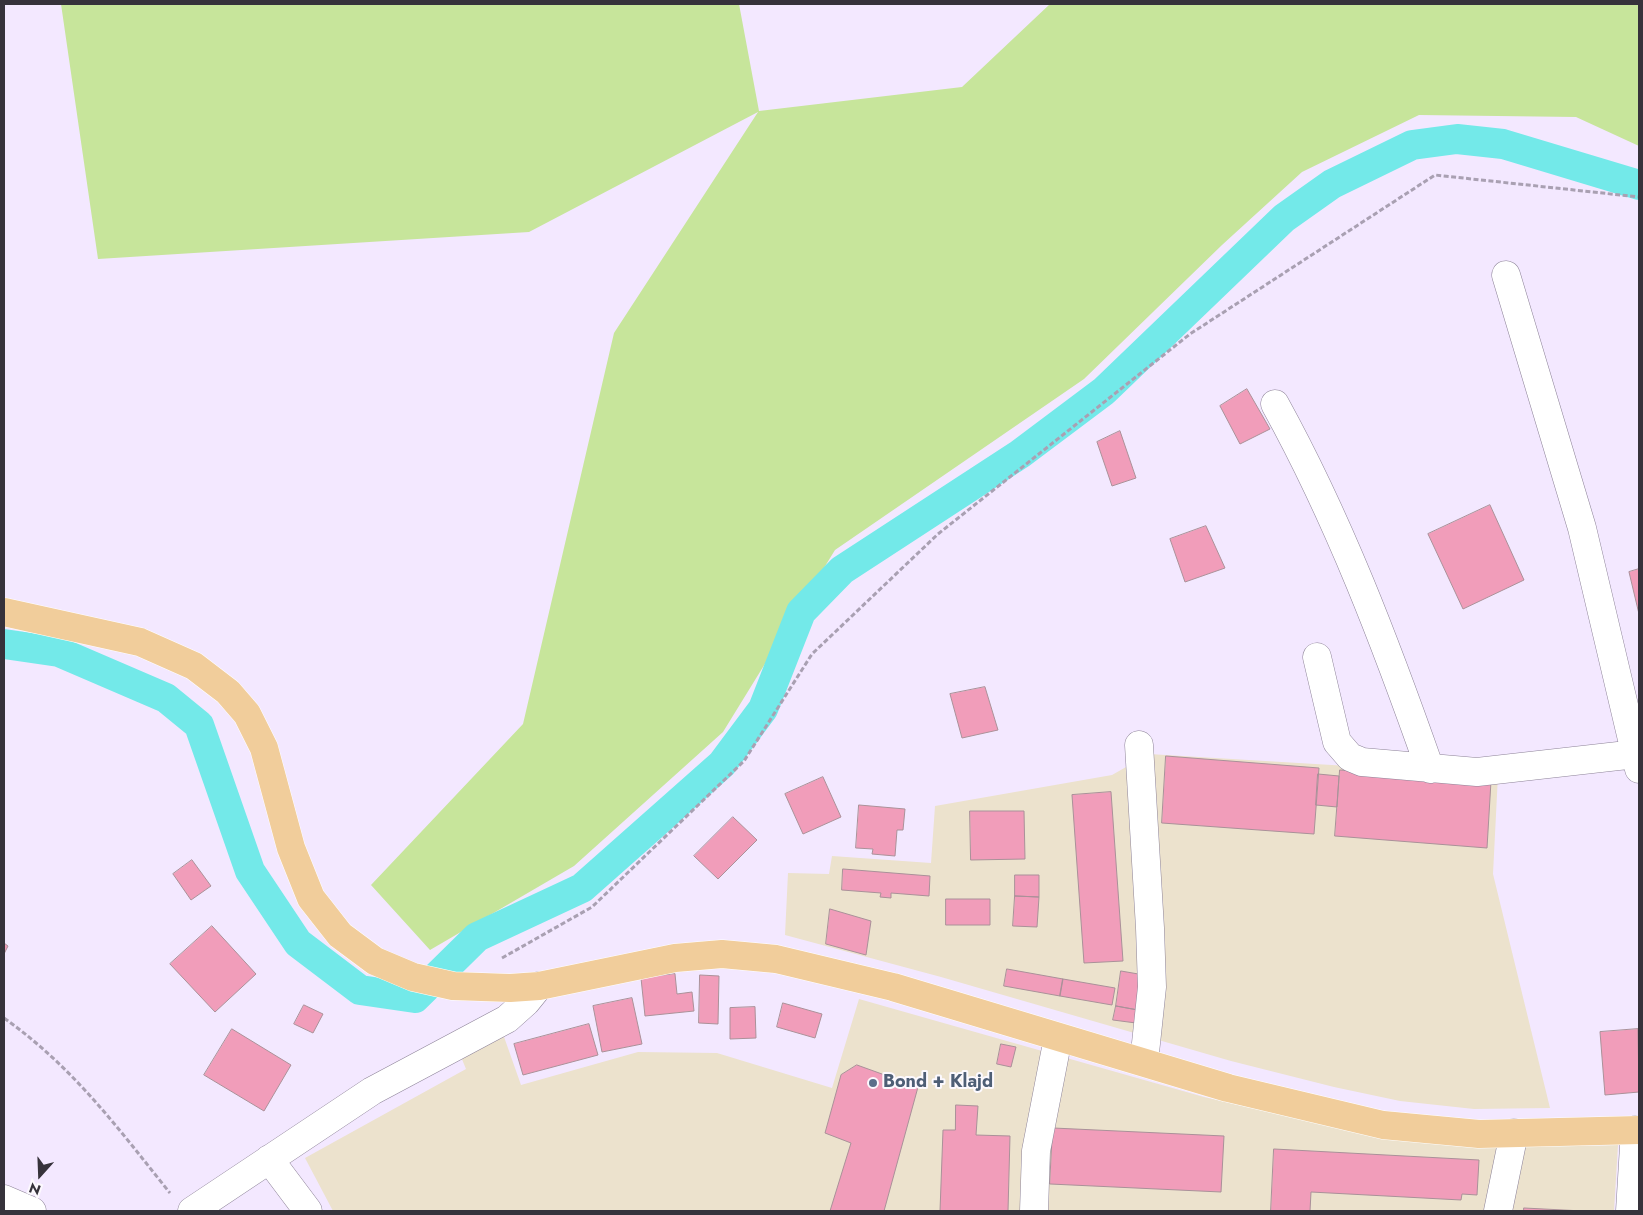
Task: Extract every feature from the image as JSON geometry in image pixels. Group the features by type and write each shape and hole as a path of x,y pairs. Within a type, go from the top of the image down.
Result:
{"main road":[{"path":"4,612 140,642 194,666 228,692 247,714 264,748 291,848 311,898 340,935 375,961 414,977 453,986 488,988 539,986 674,958 722,954 776,959 892,987 1228,1088 1383,1125 1479,1134 1637,1130"}],"street":[{"path":"1317,657 1337,742 1350,757 1362,762 1477,772 1638,761 1582,528 1506,275"},
{"path":"1275,404 1308,465 1352,563 1394,669 1430,769"},
{"path":"1139,745 1152,987 1144,1062"},
{"path":"182,1204 269,1159 372,1091 507,1019 526,1002 539,986"},
{"path":"1034,1211 1036,1150 1058,1038"},
{"path":"1630,1211 1637,1130"},
{"path":"1498,1211 1514,1133"},
{"path":"269,1159 308,1211"},
{"path":"4,1200 32,1211"}],"path":[{"path":"496,962 592,907 744,761 812,654 938,534 1190,334 1435,175 1639,197"},
{"path":"4,1018 35,1040 69,1071 182,1204"}],"shaded area":[{"path":"1149,754 1498,775 1493,874 1550,1108 1474,1109 1400,1101 1334,1087 1231,1061 941,977 785,935 788,873 829,874 832,856 931,863 935,806 1112,775"},
{"path":"859,999 1204,1097 1360,1133 1478,1147 1618,1145 1614,1211 333,1211 305,1158 466,1069 459,1052 503,1034 521,1085 638,1052 717,1053 832,1088"}],"green space":[{"path":"61,4 739,4 759,111 962,87 1050,4 1639,4 1639,146 1576,117 1419,115 1302,172 1222,245 1084,379 835,550 723,732 574,866 430,950 371,885 523,724 614,333 758,112 529,232 98,259"}],"building":[{"path":"1247,389 1270,429 1240,444 1220,406"},
{"path":"1120,431 1136,478 1112,486 1097,442"},
{"path":"1490,505 1524,580 1463,609 1428,534"},
{"path":"1206,526 1225,568 1185,582 1170,539"},
{"path":"1639,569 1639,614 1629,572"},
{"path":"985,687 998,730 962,738 950,694"},
{"path":"1166,756 1319,768 1314,834 1162,823"},
{"path":"1340,770 1491,781 1487,848 1335,836"},
{"path":"1318,774 1339,776 1337,807 1316,805"},
{"path":"823,777 841,817 803,834 785,794"},
{"path":"1111,792 1123,961 1084,963 1072,795"},
{"path":"859,805 905,809 903,830 897,830 895,856 872,854 873,849 856,848"},
{"path":"970,811 1024,811 1025,859 971,860"},
{"path":"733,817 757,840 718,879 694,856"},
{"path":"192,860 211,886 191,900 173,874"},
{"path":"843,869 930,876 929,896 891,893 891,898 880,897 881,893 842,890"},
{"path":"1015,875 1039,875 1039,897 1015,896"},
{"path":"1015,896 1039,897 1037,927 1013,926"},
{"path":"946,899 990,899 990,925 946,925"},
{"path":"830,909 871,921 866,955 826,944"},
{"path":"212,926 256,974 215,1012 170,964"},
{"path":"4,943 8,946 4,954"},
{"path":"1007,969 1063,979 1060,996 1004,986"},
{"path":"1121,971 1144,975 1138,1010 1116,1006"},
{"path":"675,974 677,994 692,992 694,1011 645,1016 641,978"},
{"path":"700,975 719,976 718,1024 699,1023"},
{"path":"1063,979 1115,988 1112,1005 1060,996"},
{"path":"632,998 642,1044 602,1052 593,1006"},
{"path":"783,1003 822,1014 815,1038 777,1027"},
{"path":"304,1005 323,1014 313,1033 294,1024"},
{"path":"1116,1006 1138,1010 1136,1023 1113,1020"},
{"path":"755,1007 756,1038 730,1039 730,1008"},
{"path":"589,1024 598,1055 523,1075 514,1044"},
{"path":"232,1029 291,1065 264,1111 204,1075"},
{"path":"1638,1029 1639,1092 1605,1095 1600,1032"},
{"path":"1001,1044 1016,1047 1011,1067 997,1064"},
{"path":"857,1065 918,1087 884,1211 830,1211 851,1143 825,1133 841,1075"},
{"path":"956,1105 978,1106 976,1135 1010,1136 1008,1211 940,1211 943,1130 955,1130"},
{"path":"1053,1128 1224,1136 1221,1192 1050,1184"},
{"path":"1274,1149 1479,1160 1477,1195 1462,1194 1461,1200 1311,1192 1310,1211 1271,1211"},
{"path":"1524,1208 1583,1211 1524,1211"}],"waterway":[{"path":"4,644 59,652 166,698 199,725 250,871 298,943 360,990 415,998 477,937 582,888 722,764 763,709 801,612 842,570 1020,454 1104,391 1284,218 1332,184 1412,145 1457,139 1503,144 1639,185"}],"place":[{"name":"Bond + Klajd","path":"873,1083"}]}
